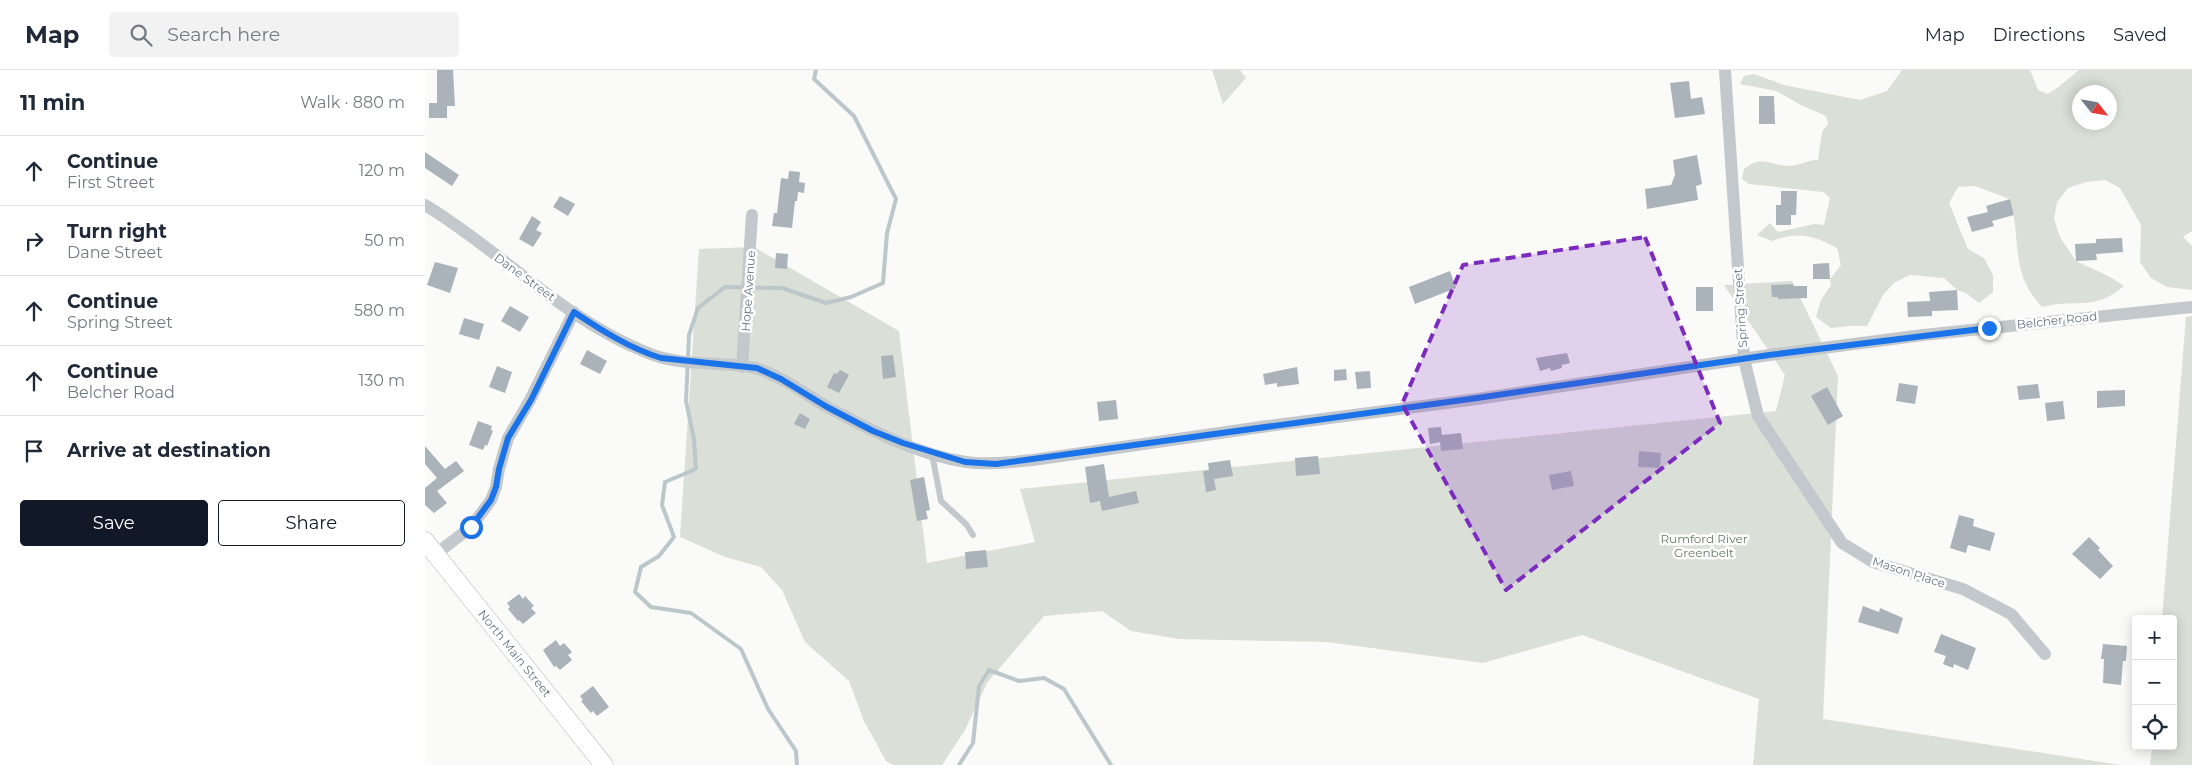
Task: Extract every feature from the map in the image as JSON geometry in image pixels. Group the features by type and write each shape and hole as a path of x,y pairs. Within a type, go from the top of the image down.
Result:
{"street":[{"name":"Spring Street","path":"656,356 757,368 781,379 827,407 873,431 932,453 965,462 996,464 1477,398 1744,359 1725,70"},
{"name":"Dane Street","path":"425,204 453,221 533,284 574,312 626,344 656,356"},
{"name":"Hope Avenue","path":"743,367 752,215"},
{"name":"Belcher Road","path":"1744,359 1932,334 2192,307"},
{"path":"430,548 471,527 491,500 508,438 531,400 574,312"},
{"name":"Mason Place","path":"1744,359 1758,416 1842,544 1873,562 1963,589 2011,614 2045,654"},
{"name":"North Main Street","path":"430,548 604,765"}],"lane":[{"path":"932,453 941,501 966,524 973,536"}],"highlighted area":[{"path":"1645,237 1720,423 1506,590 1402,404 1463,265"}],"green space":[{"path":"1212,70 1240,70 1246,78 1223,104"},
{"path":"1902,70 2030,70 2038,90 2047,94 2079,70 2192,70 2192,231 2183,237 2192,246 2192,290 2167,287 2151,278 2140,262 2141,225 2120,188 2105,180 2086,182 2068,188 2057,202 2054,219 2060,237 2076,261 2110,277 2124,286 2113,294 2094,302 2042,307 2032,294 2021,269 2010,199 1975,186 1958,187 1949,203 1968,249 1984,258 1993,275 1993,292 1979,303 1966,293 1957,290 1944,278 1910,275 1895,282 1883,295 1867,326 1831,328 1816,317 1821,300 1831,285 1830,279 1841,265 1837,248 1813,237 1797,235 1772,241 1757,235 1770,223 1778,232 1815,224 1824,225 1830,198 1823,192 1749,184 1742,179 1744,169 1756,162 1762,161 1790,166 1818,160 1822,132 1828,124 1826,116 1776,91 1740,84 1744,76 1754,74 1784,85 1860,100 1887,91"},
{"name":"Rumford River Greenbelt","path":"754,247 899,331 927,563 1035,542 1020,489 1776,411 1785,375 1724,285 1792,281 1838,376 1823,719 2120,765 1753,765 1759,699 1582,635 1483,663 1327,642 1179,639 1131,631 1102,611 1044,616 987,683 965,730 942,765 894,765 886,761 864,721 849,681 805,642 782,590 761,567 725,557 680,537 699,249"},
{"path":"2192,316 2192,765 2150,765 2152,750 2177,750 2177,615 2162,615 2186,317"}],"building":[{"path":"437,70 453,70 455,106 447,106 447,118 429,118 429,103 437,103"},
{"path":"1689,81 1691,99 1702,97 1705,114 1675,118 1670,83"},
{"path":"1759,96 1774,96 1775,124 1759,124"},
{"path":"425,152 459,175 452,186 425,168"},
{"path":"1697,155 1702,184 1696,186 1698,200 1647,209 1645,189 1671,185 1675,175 1673,160"},
{"path":"789,171 800,172 799,182 805,183 804,193 798,192 792,228 772,226 774,213 777,213 781,178 788,179"},
{"path":"1781,191 1797,191 1796,215 1791,215 1791,225 1776,225 1776,205 1781,205"},
{"path":"560,196 575,204 568,216 553,207"},
{"path":"2010,199 2014,215 1992,221 1994,226 1972,232 1967,217 1988,212 1986,206"},
{"path":"532,216 541,222 536,230 542,233 533,247 519,239"},
{"path":"2122,238 2123,252 2096,254 2097,260 2076,261 2075,244 2096,243 2096,239"},
{"path":"776,253 788,254 787,269 775,268"},
{"path":"435,262 458,268 450,293 427,285"},
{"path":"1829,263 1830,279 1813,279 1813,264"},
{"path":"1450,271 1456,288 1415,304 1409,287"},
{"path":"1793,284 1793,286 1807,286 1807,298 1778,299 1778,297 1772,297 1771,285"},
{"path":"1696,287 1713,287 1713,311 1696,311"},
{"path":"1957,290 1958,310 1932,311 1932,316 1908,317 1907,302 1930,301 1929,292"},
{"path":"510,306 529,317 520,332 501,321"},
{"path":"464,318 484,324 479,340 459,334"},
{"path":"587,350 607,361 600,374 580,364"},
{"path":"1567,353 1570,363 1562,365 1562,368 1551,371 1550,368 1540,371 1536,358"},
{"path":"893,355 896,377 883,379 881,356"},
{"path":"497,366 512,372 505,393 489,387"},
{"path":"1297,367 1299,384 1277,387 1277,383 1265,385 1263,374"},
{"path":"1346,369 1347,380 1334,381 1334,370"},
{"path":"840,370 849,375 839,393 827,387 834,373 837,374"},
{"path":"1370,371 1371,388 1357,389 1355,372"},
{"path":"1899,383 1918,386 1915,404 1896,401"},
{"path":"2038,384 2040,398 2019,400 2017,386"},
{"path":"1827,387 1843,416 1828,425 1811,396"},
{"path":"2125,390 2125,406 2097,408 2097,391"},
{"path":"1116,400 1118,419 1099,421 1097,402"},
{"path":"2063,401 2065,419 2047,421 2045,403"},
{"path":"800,413 810,419 805,429 794,424"},
{"path":"478,421 492,426 491,430 493,431 487,446 485,445 483,450 469,445"},
{"path":"1441,427 1442,435 1461,433 1463,449 1441,451 1440,442 1430,444 1428,428"},
{"path":"425,446 445,469 456,461 464,471 437,491 447,503 434,513 425,505 425,488 437,478 425,464"},
{"path":"1639,451 1661,453 1660,468 1638,467"},
{"path":"1318,456 1320,474 1296,476 1295,458"},
{"path":"1230,460 1233,476 1214,479 1216,490 1206,492 1203,471 1209,470 1208,463"},
{"path":"1104,464 1109,497 1136,491 1139,503 1102,511 1100,501 1090,503 1085,467"},
{"path":"1571,471 1574,486 1552,490 1549,475"},
{"path":"924,477 930,510 926,511 928,519 917,521 910,480"},
{"path":"1959,515 1974,519 1973,526 1995,533 1990,551 1968,545 1966,553 1950,548"},
{"path":"2089,537 2113,566 2100,579 2072,554"},
{"path":"986,550 988,567 966,569 965,552"},
{"path":"519,594 523,599 525,596 534,606 531,608 536,613 523,624 508,609 510,607 507,603"},
{"path":"1863,606 1879,612 1880,608 1903,618 1898,634 1858,622"},
{"path":"1941,634 1976,648 1968,670 1954,664 1953,668 1943,664 1946,656 1934,652"},
{"path":"556,640 560,646 564,643 572,652 568,655 572,660 560,670 556,666 554,667 543,650"},
{"path":"2103,644 2127,646 2126,661 2123,661 2121,685 2103,683 2104,659 2101,659"},
{"path":"593,686 609,707 597,716 593,711 591,713 581,701 583,700 580,696"}],"waterway":[{"path":"797,765 796,751 768,709 741,649 691,613 651,607 635,592 641,567 659,556 674,537 662,505 665,482 696,469 694,439 686,401 689,335 698,308 725,287 782,288 826,303 851,297 883,283 887,233 896,199 854,116 814,79 816,70"},
{"path":"959,765 973,743 979,686 989,670 1019,681 1044,678 1064,689 1111,765"}],"route":[{"path":"471,527 491,500 496,487 503,450 508,438 531,400 541,375 574,312 626,344 649,354 661,358 757,368 781,379 827,407 873,431 949,458 965,462 996,464 1477,398 1769,355 1989,328"}]}
